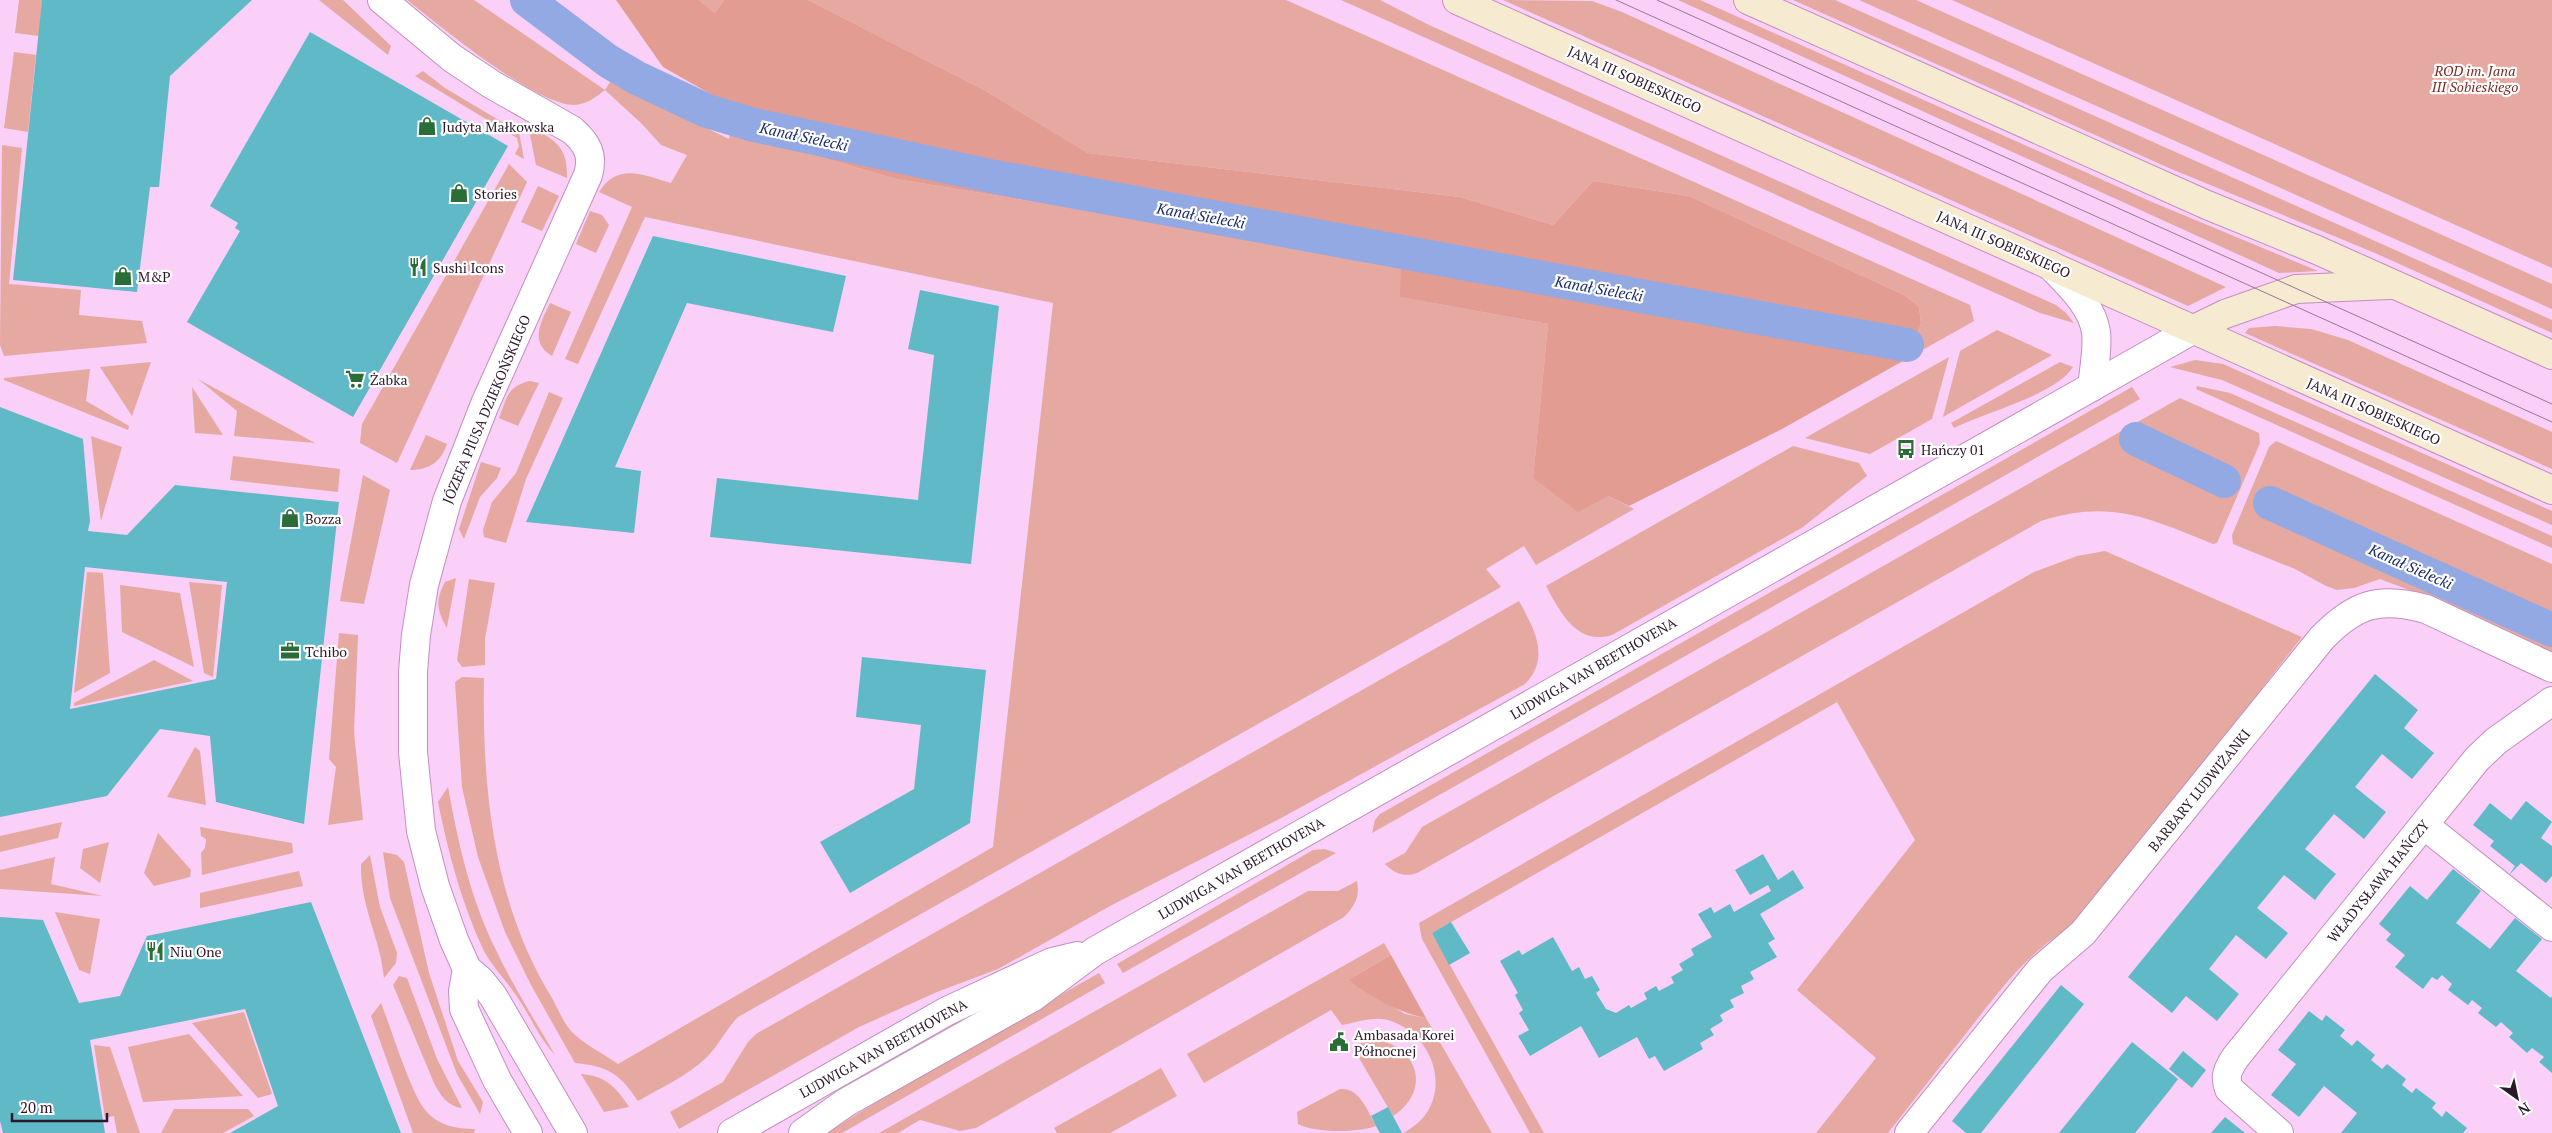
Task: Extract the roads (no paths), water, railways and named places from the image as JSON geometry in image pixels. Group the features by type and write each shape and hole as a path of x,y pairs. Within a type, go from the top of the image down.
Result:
{"main road":[{"name":"JANA III SOBIESKIEGO","path":"1457,0 2552,490"},
{"path":"1748,0 2207,205 2395,285 2552,356"},
{"path":"2194,329 2233,310 2296,289 2395,285"}],"street":[{"name":"JÓZEFA PIUSA DZIEKOŃSKIEGO","path":"382,0 452,58 491,84 572,130 581,137 590,151 588,175 485,404 446,501 424,585 416,629 413,672 413,744 421,831 435,886 466,969 463,991 464,1009 497,1080 528,1133"},
{"path":"2050,265 2077,294 2093,322 2096,340 2092,387"},
{"name":"LUDWIGA VAN BEETHOVENA","path":"804,1133 845,1103 1033,997 1095,951 2194,329"},
{"name":"BARBARY LUDWIŻANKI","path":"1909,1133 2040,970 2083,933 2322,638 2344,617 2371,604 2383,602 2410,605 2426,609 2552,668"},
{"name":"WŁADYSŁAWA HAŃCZY","path":"2279,1133 2241,1102 2229,1089 2226,1080 2227,1070 2486,750 2552,701"},
{"path":"2424,825 2552,928"},
{"name":"LUDWIGA VAN BEETHOVENA","path":"732,1133 955,1007 1052,962 1095,951"},
{"name":"JÓZEFA PIUSA DZIEKOŃSKIEGO","path":"466,969 481,981 493,996 573,1133"}],"waterway":[{"name":"Kanał Sielecki","path":"527,0 608,61 637,78 707,111 754,125 995,177 1907,345"},
{"name":"Kanał Sielecki","path":"2136,439 2224,481"},
{"name":"Kanał Sielecki","path":"2270,503 2552,630"}],"tram line":[{"path":"1616,0 2552,422"},
{"path":"1657,0 2552,404"}],"place":[{"name":"Judyta Małkowska","path":"427,126"},
{"name":"Stories","path":"459,193"},
{"name":"Sushi Icons","path":"418,267"},
{"name":"M&P","path":"123,276"},
{"name":"Żabka","path":"355,379"},
{"name":"Hańczy 01","path":"1906,449"},
{"name":"Bozza","path":"290,518"},
{"name":"Tchibo","path":"290,651"},
{"name":"Niu One","path":"155,951"},
{"name":"Ambasada Korei Północnej","path":"1339,1042"}],"park label":[{"name":"ROD im. Jana III Sobieskiego","path":"2475,78"}]}
